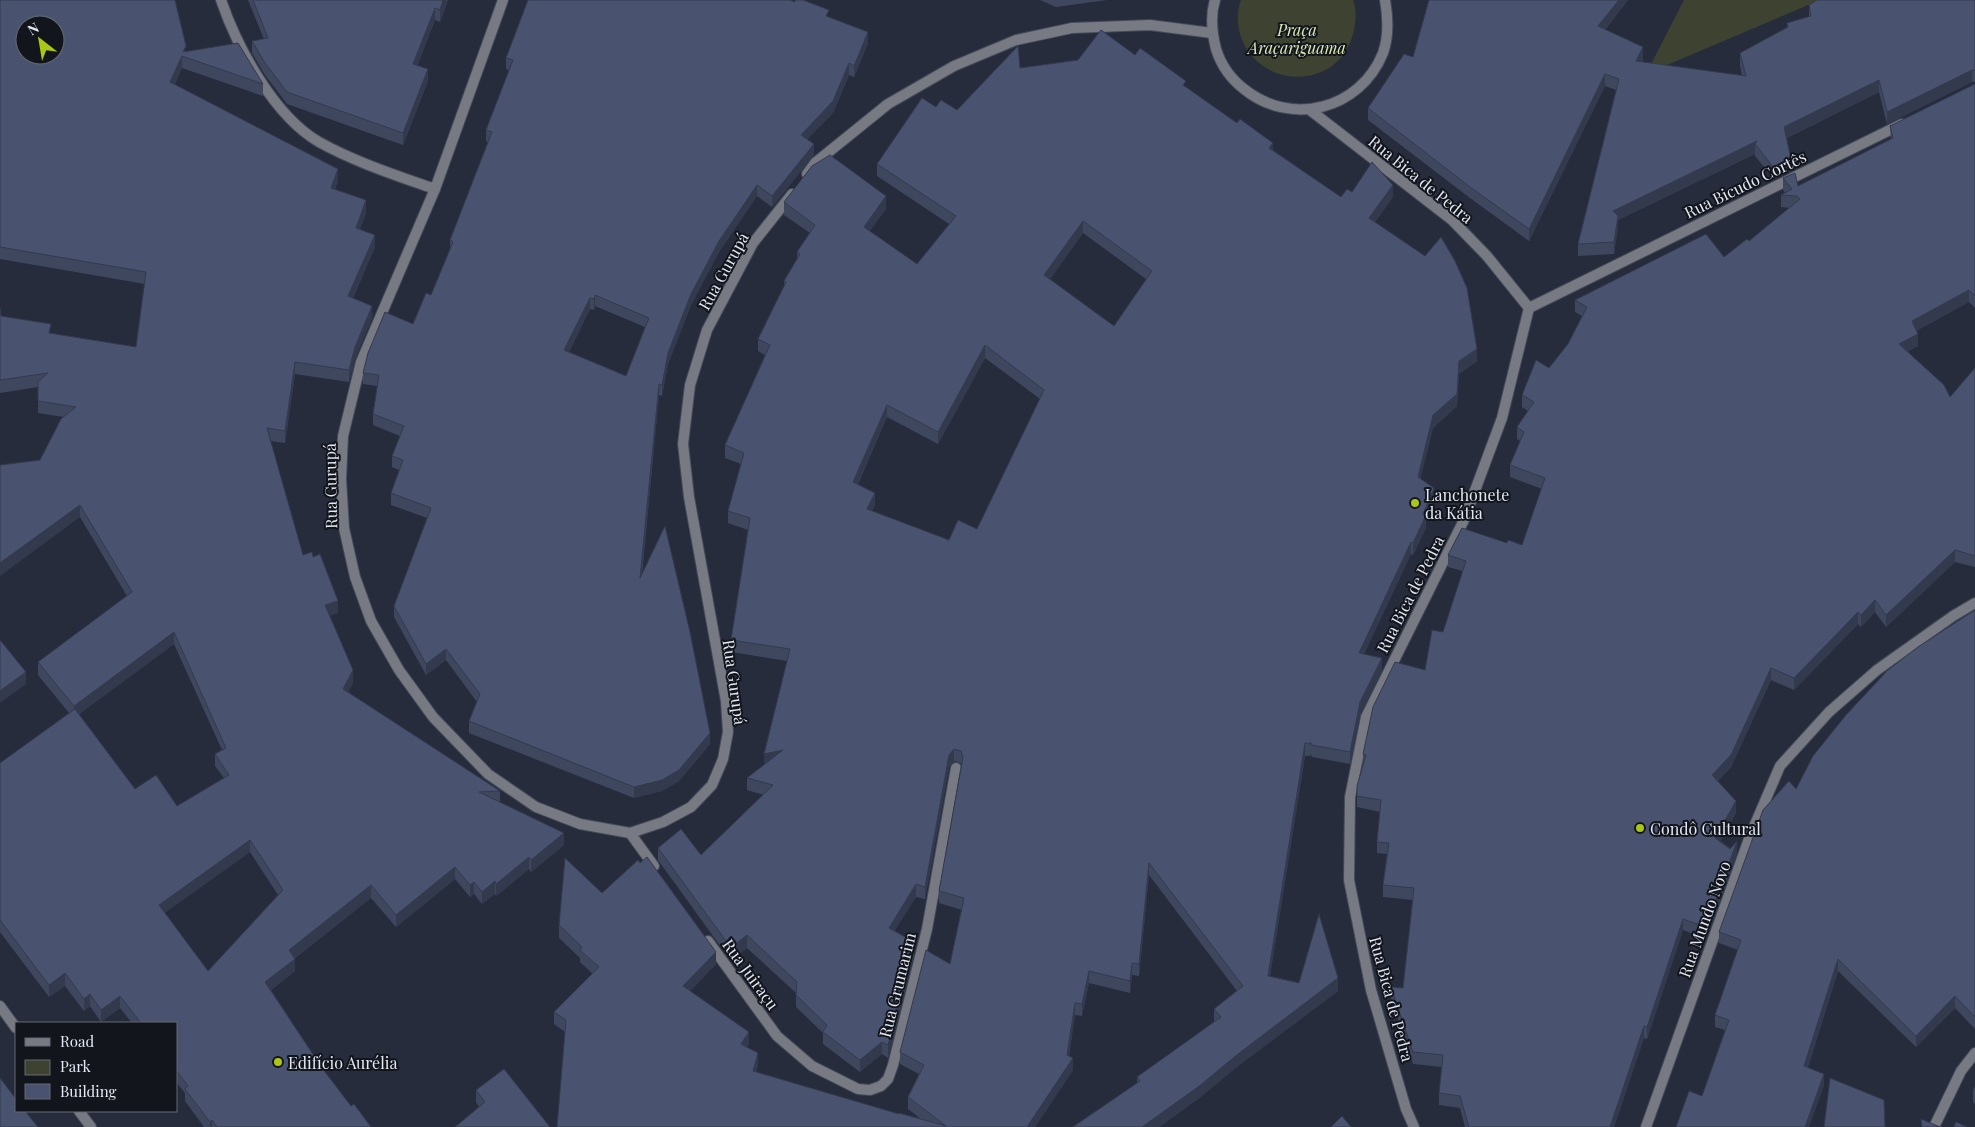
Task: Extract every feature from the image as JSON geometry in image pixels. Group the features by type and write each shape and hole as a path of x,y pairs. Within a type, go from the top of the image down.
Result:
{"street":[{"path":"222,0 230,27 246,59 269,92 298,127 317,141 347,156 435,189"},
{"name":"Rua Gurupá","path":"503,0 435,189 362,362 343,436 341,479 344,528 355,577 371,621 399,670 433,717 488,774 536,807 580,824 630,832 663,822 691,807 712,785 723,759 728,732 726,701 689,497 683,444 690,384 707,330 753,244 816,163 888,104 954,66 1016,40 1072,28 1150,24 1212,33"},
{"path":"1215,0 1212,33 1219,59 1235,82 1256,99 1282,109 1310,110 1341,100 1367,80 1383,52 1389,20 1385,0"},
{"name":"Rua Bica de Pedra","path":"1310,110 1452,220 1487,256 1529,308 1502,418 1464,520 1366,717 1350,797 1349,880 1371,990 1406,1109 1414,1127"},
{"name":"Rua Bicudo Cortês","path":"1529,308 1912,119"},
{"name":"Rua Mundo Novo","path":"1646,1127 1750,836 1780,766 1829,712 1877,670 1952,616 1975,603"},
{"name":"Rua Grumarim","path":"777,1036 812,1066 858,1089 870,1090 881,1086 888,1079 927,929 956,768"},
{"path":"630,832 658,872"},
{"name":"Rua Juiraçu","path":"704,934 777,1036"},
{"path":"0,1006 15,1027"},
{"path":"1934,1127 1961,1071 1975,1052"},
{"path":"80,1112 91,1127"}],"green space":[{"name":"Praça Araçariguama","path":"1241,0 1353,0 1356,17 1353,34 1345,53 1331,66 1315,74 1297,77 1279,74 1263,66 1249,52 1238,26"},
{"path":"1684,0 1820,0 1646,74"}],"building":[{"path":"0,0 175,0 186,46 183,52 238,43 263,84 182,56 170,82 338,169 331,188 366,200 356,228 375,235 348,296 372,306 355,347 349,370 295,362 285,431 267,428 303,555 312,552 313,557 320,554 338,601 325,605 353,670 343,689 500,791 479,792 564,833 531,860 529,857 496,884 495,881 482,892 474,882 470,885 455,867 396,915 371,885 289,950 295,959 265,982 322,1068 351,1106 354,1104 371,1127 217,1127 212,1120 210,1122 185,1089 188,1086 178,1073 178,1022 140,1022 120,996 101,1010 90,994 84,999 65,973 49,985 0,920 0,763 75,709 135,789 156,775 177,806 229,775 215,754 226,748 174,632 74,706 38,662 132,592 80,505 0,563 0,465 40,460 61,419 76,407 38,401 38,382 48,373 0,380 0,308 1,316 51,324 49,333 136,347 146,272 0,247","holes":["250,840 283,890 208,971 159,905"]},
{"path":"253,0 443,0 440,10 435,8 413,64 428,69 403,133 287,92 265,63 252,41 268,38"},
{"path":"528,0 790,0 795,2 795,0 803,0 829,10 826,16 868,32 854,66 849,63 833,101 801,135 814,144 772,196 757,185 719,241 691,294 668,353 662,385 659,384 640,578 665,526 690,632 710,733 679,770 662,780 634,787 469,721 480,694 446,649 426,664 394,606 431,508 391,493 403,460 392,456 404,426 373,414 379,375 363,373 368,353 385,312 413,324 426,293 431,295 453,242 450,240 492,132 486,130 513,60 506,58","holes":["595,295 649,318 626,376 564,350 590,298 594,299"]},
{"path":"1429,0 1619,0 1598,26 1643,47 1636,61 1746,76 1740,53 1788,27 1787,23 1811,16 1809,5 1817,0 1975,0 1975,70 1887,112 1879,80 1784,127 1791,159 1774,168 1755,144 1757,141 1613,211 1618,216 1614,242 1578,244 1619,79 1605,74 1529,229 1470,187 1368,108 1404,54 1413,57"},
{"path":"1101,30 1135,55 1140,48 1186,81 1183,85 1237,123 1240,119 1273,143 1269,148 1341,197 1347,189 1352,192 1372,162 1393,185 1369,218 1425,256 1441,237 1455,261 1467,288 1477,349 1459,361 1457,394 1433,415 1418,477 1434,488 1423,514 1426,515 1413,543 1411,542 1359,653 1382,658 1360,702 1350,752 1312,745 1310,742 1310,744 1305,743 1268,976 1299,983 1319,914 1338,978 1198,1087 1142,1127 1073,1127 1140,1081 1137,1077 1221,1017 1214,1009 1243,986 1149,863 1139,964 1132,963 1130,981 1089,971 1082,1004 1075,1003 1067,1055 1073,1058 1027,1127 557,1127 566,1020 554,1012 599,967 580,950 582,947 559,925 565,858 602,893 638,860 640,863 647,857 716,952 683,986 749,1032 741,1044 758,1053 753,1071 946,1126 908,1097 924,1065 900,1052 926,950 950,964 964,898 939,891 963,757 961,751 954,749 949,755 925,887 916,884 889,928 914,942 888,1045 882,1042 860,1060 823,1032 827,1025 796,995 797,982 747,935 737,943 731,936 726,941 658,848 681,829 701,855 773,785 747,778 783,750 764,754 790,649 731,640 750,518 728,511 744,453 725,445 770,345 758,339 786,282 784,281 800,254 797,252 815,225 784,202 812,166 830,155 886,196 864,227 917,264 956,216 877,164 922,98 936,107 941,100 957,110 1018,46 1020,68 1078,60","holes":["1083,221 1152,271 1114,326 1044,275","985,345 1044,390 977,529 958,520 949,540 867,509 875,493 853,482 887,405 938,432"]},
{"path":"1975,84 1975,296 1969,290 1912,321 1918,334 1899,344 1944,385 1950,397 1975,368 1975,556 1955,550 1886,615 1875,600 1861,615 1858,612 1794,678 1771,668 1731,755 1712,775 1736,801 1715,838 1730,849 1737,841 1706,927 1683,919 1647,1027 1644,1026 1610,1127 1469,1127 1460,1096 1439,1093 1443,1055 1413,1052 1391,987 1403,988 1414,888 1383,885 1389,843 1377,842 1381,800 1357,796 1357,786 1366,755 1363,754 1373,707 1395,662 1425,670 1432,630 1443,632 1466,561 1448,555 1462,528 1507,543 1508,540 1522,545 1545,478 1510,465 1524,432 1517,427 1534,402 1522,395 1536,360 1549,368 1568,344 1587,307 1575,300 1706,234 1724,257 1747,239 1749,241 1800,199 1797,196 1781,195 1792,189 1783,178 1795,173 1798,186 1893,138 1890,126"},
{"path":"1975,610 1975,1017 1955,996 1916,1036 1838,959 1804,1066 1824,1074 1805,1127 1676,1127 1689,1091 1702,1096 1729,1020 1715,1015 1741,940 1719,932 1763,810 1789,781 1796,789 1813,756 1846,715 1888,670 1918,647"},
{"path":"0,640 26,672 0,691"},
{"path":"504,1069 550,1127 455,1127 485,1102 476,1090"},
{"path":"0,1078 15,1098 15,1112 26,1112 38,1127 0,1127"},
{"path":"1830,1078 1884,1100 1885,1127 1824,1127"},
{"path":"1342,1116 1351,1127 1331,1127"},
{"path":"1921,1119 1940,1127 1922,1127"},
{"path":"1956,1122 1967,1127 1954,1127"}],"place":[{"name":"Lanchonete da Kátia","path":"1415,503"},
{"name":"Condô Cultural","path":"1640,828"},
{"name":"Edifício Aurélia","path":"278,1062"}]}
